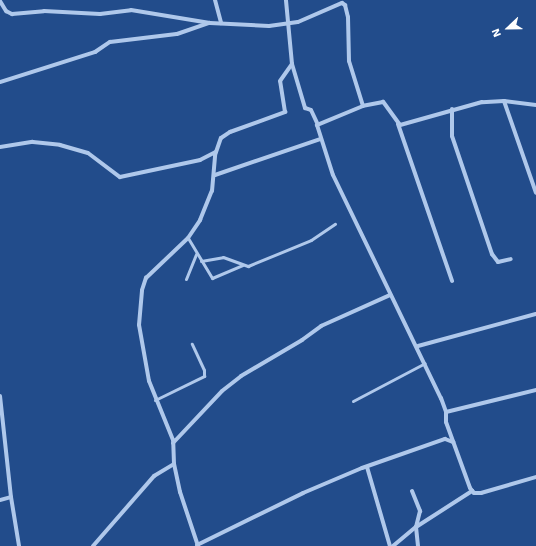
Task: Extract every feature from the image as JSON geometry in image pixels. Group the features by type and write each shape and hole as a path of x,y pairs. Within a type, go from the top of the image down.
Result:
{"street":[{"path":"215,0 221,23"},
{"path":"286,0 290,24 292,64 305,108 311,110 317,124 320,140 333,176 390,295 418,346 446,412 446,422 472,491"},
{"path":"0,1 6,11 12,14 44,11 100,14 131,10 210,23 290,24 343,2 348,17 349,61 363,106"},
{"path":"0,82 95,52 110,42 177,34 210,23"},
{"path":"292,64 280,81 286,106 284,114 225,134 216,152 210,198 188,238 151,272 142,290 140,334 149,381 173,443 174,464 198,546 303,493 367,467 446,439 453,442"},
{"path":"398,124 482,102 504,101 536,105"},
{"path":"504,101 536,194"},
{"path":"317,124 363,106 386,103 398,124 452,281"},
{"path":"452,109 452,136 492,254 498,262 511,259"},
{"path":"214,175 320,140"},
{"path":"0,147 33,142 60,145 88,153 120,177 200,160 216,152"},
{"path":"173,443 222,391 241,376 302,340 321,326 390,295"},
{"path":"418,346 536,314"},
{"path":"446,412 536,390"},
{"path":"0,396 11,497 19,546"},
{"path":"93,546 154,476 174,464"},
{"path":"367,467 390,546"},
{"path":"393,546 416,527 472,491 481,492 536,477"},
{"path":"412,491 420,511 416,527 418,546"},
{"path":"0,500 11,497"}],"lane":[{"path":"201,261 223,256 248,266 301,244 335,224"},
{"path":"188,238 196,254 213,278 242,264"},
{"path":"186,279 196,254"},
{"path":"156,400 204,376 204,370 192,344"},
{"path":"353,402 425,363"}]}
